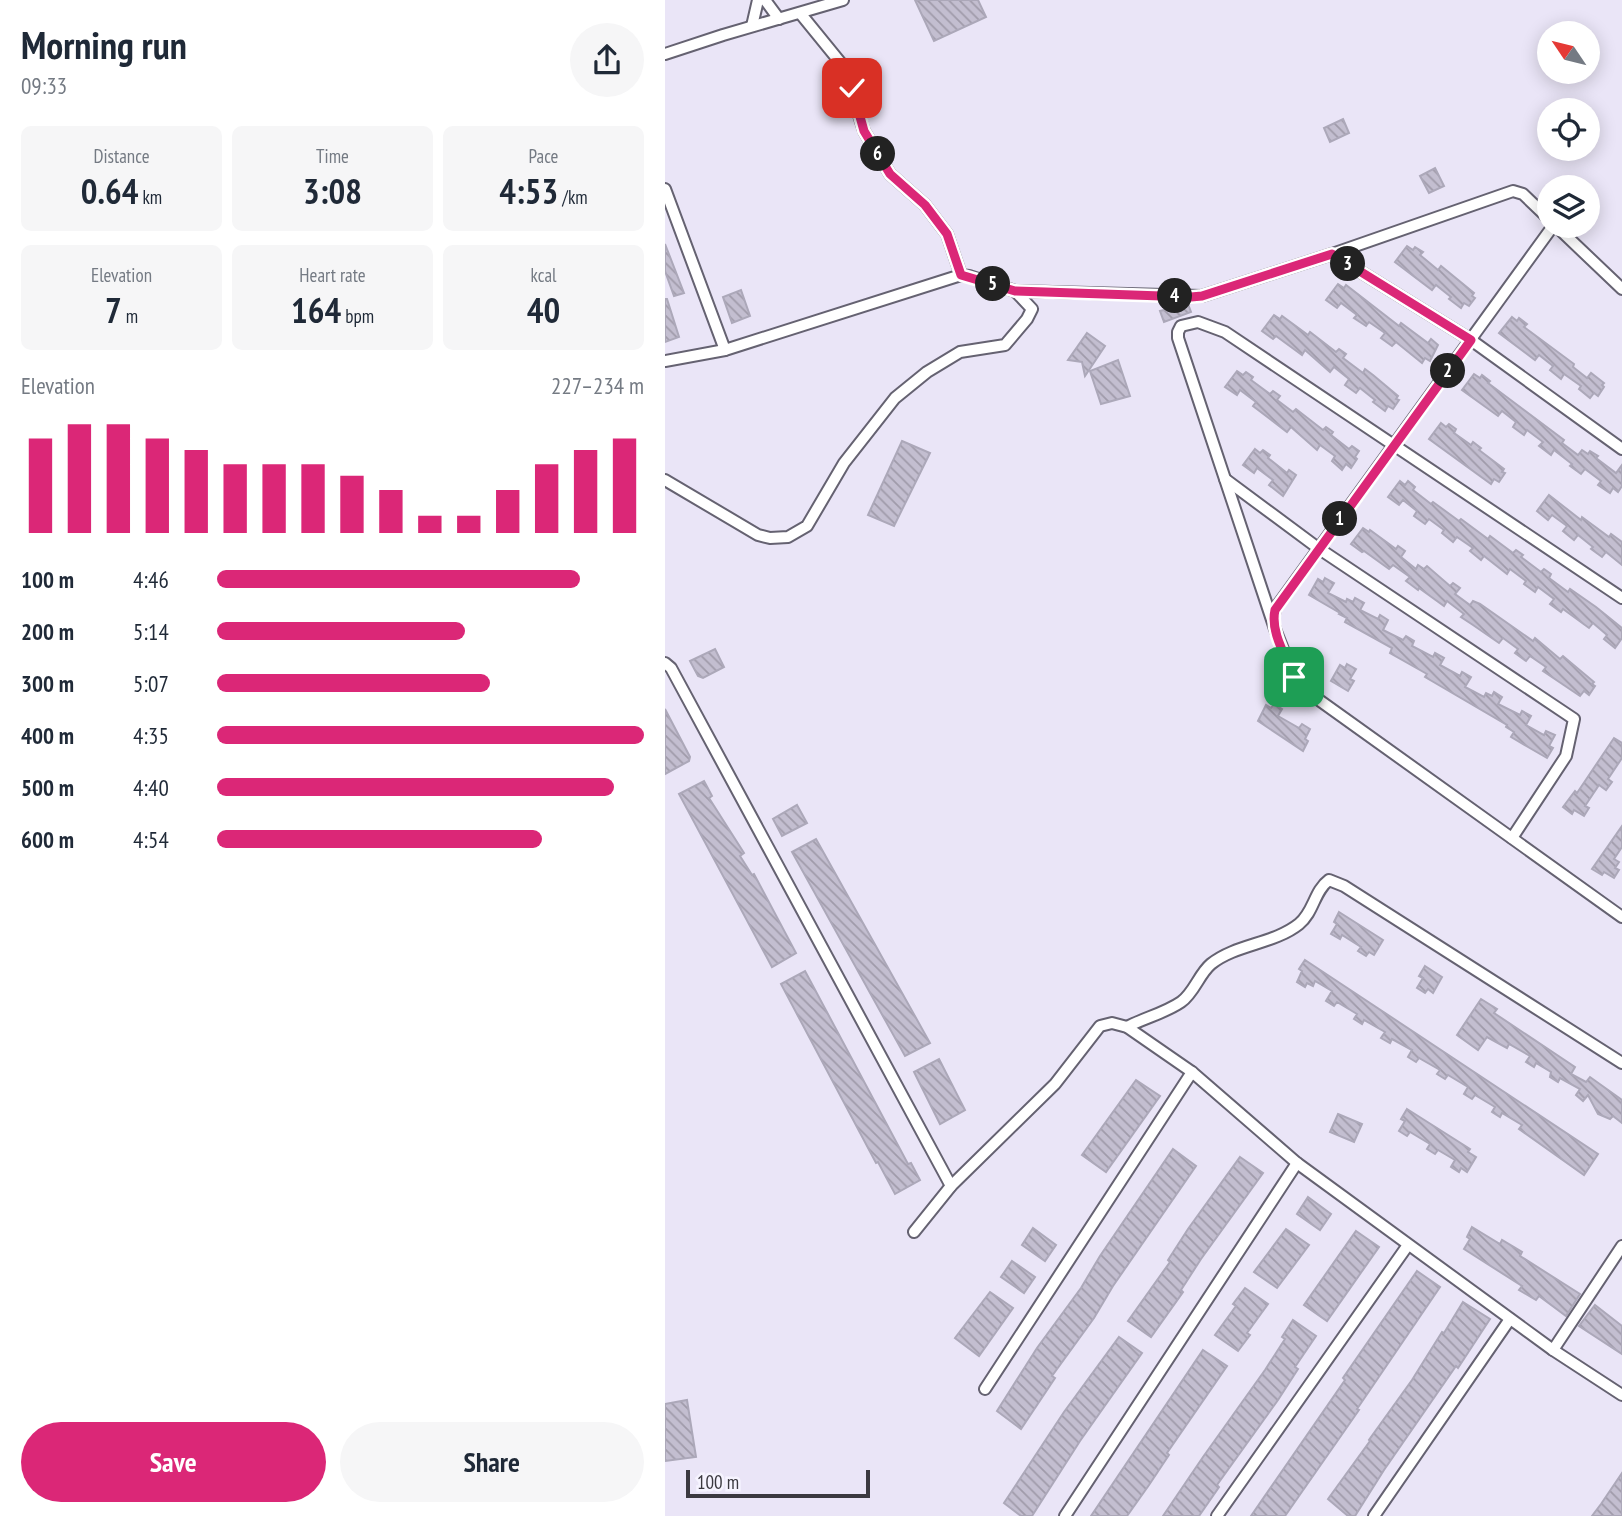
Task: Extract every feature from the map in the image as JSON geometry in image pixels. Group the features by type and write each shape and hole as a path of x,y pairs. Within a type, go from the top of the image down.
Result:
{"street":[{"path":"752,26 758,0"},
{"path":"765,0 779,19"},
{"path":"665,54 843,0"},
{"path":"800,13 844,67 864,131 890,174 925,205 947,234 961,275"},
{"path":"665,189 725,350"},
{"path":"665,361 725,350 961,275 1015,291 1202,296 1513,191 1523,194 1537,207"},
{"path":"1273,620 1275,610 1318,548 1546,238"},
{"path":"1568,238 1622,289"},
{"path":"1332,254 1471,340 1622,449"},
{"path":"665,480 758,535 771,538 788,537 807,526 844,463 895,398 927,372 960,352 1005,345 1032,309 1015,291"},
{"path":"1621,913 1305,690 1294,677 1178,338 1181,327 1198,322 1225,332 1622,598"},
{"path":"1225,479 1318,548 1574,719 1566,756 1512,838"},
{"path":"665,663 671,667 951,1186"},
{"path":"1127,1027 1182,1001 1209,965 1231,953 1284,933 1300,923 1310,910 1321,886 1329,880 1344,886 1622,1063"},
{"path":"914,1232 951,1186 1055,1084 1100,1026 1112,1023 1127,1027 1192,1072 1297,1163 1553,1350 1622,1395"},
{"path":"985,1389 1192,1072"},
{"path":"1065,1516 1297,1163"},
{"path":"1217,1516 1408,1245"},
{"path":"1553,1350 1622,1246"},
{"path":"1374,1516 1510,1319"}],"building":[{"path":"915,0 978,0 986,17 934,41"},
{"path":"1343,119 1349,133 1330,142 1324,128"},
{"path":"1435,168 1444,186 1429,193 1420,176"},
{"path":"665,244 684,293 674,296 665,271"},
{"path":"1407,246 1423,252 1420,255 1438,270 1441,266 1474,293 1472,296 1475,298 1469,306 1464,303 1461,308 1436,285 1432,290 1395,262"},
{"path":"1338,284 1344,288 1346,285 1399,326 1401,323 1428,343 1431,339 1438,345 1430,361 1425,358 1422,363 1396,342 1392,346 1381,338 1385,333 1369,322 1366,326 1354,318 1357,315 1341,303 1337,308 1326,300"},
{"path":"741,290 750,316 732,323 723,297"},
{"path":"665,299 679,337 665,342"},
{"path":"1188,304 1191,312 1164,322 1160,311"},
{"path":"1274,315 1280,319 1282,316 1308,335 1310,332 1336,352 1339,349 1346,354 1343,358 1363,373 1365,369 1373,375 1398,396 1396,399 1399,400 1393,409 1388,406 1385,411 1360,388 1356,393 1345,385 1349,379 1334,367 1330,372 1305,350 1302,355 1276,336 1273,339 1262,331"},
{"path":"1512,317 1527,324 1524,327 1574,364 1573,367 1587,378 1591,373 1604,383 1598,396 1594,393 1590,398 1579,389 1581,386 1564,374 1561,379 1550,370 1553,366 1539,355 1535,360 1499,333"},
{"path":"1087,333 1105,346 1085,376 1082,362 1068,360"},
{"path":"1118,360 1130,396 1101,404 1090,371"},
{"path":"1237,371 1243,375 1246,372 1253,377 1251,380 1270,394 1273,391 1280,396 1277,400 1293,412 1296,409 1323,430 1326,427 1333,432 1331,435 1349,449 1352,446 1359,451 1351,468 1346,464 1342,470 1332,461 1335,456 1320,445 1317,450 1291,427 1287,432 1253,406 1256,402 1240,390 1237,395 1225,387"},
{"path":"1474,374 1480,378 1482,375 1490,381 1488,383 1564,440 1562,443 1578,455 1582,450 1588,454 1590,451 1616,473 1622,465 1622,486 1618,492 1613,488 1610,493 1598,485 1601,481 1585,469 1581,474 1554,450 1551,455 1539,446 1543,442 1527,430 1524,435 1513,427 1516,422 1502,411 1498,416 1462,390"},
{"path":"1441,423 1456,429 1454,433 1471,445 1473,442 1504,469 1502,472 1505,473 1499,482 1494,479 1491,484 1429,439"},
{"path":"902,441 930,453 894,526 868,515"},
{"path":"1255,449 1260,453 1263,450 1270,455 1268,458 1287,473 1289,470 1296,475 1283,496 1269,485 1273,480 1257,468 1254,473 1243,465"},
{"path":"1400,481 1405,485 1408,481 1415,487 1413,490 1431,504 1433,502 1459,521 1461,519 1488,539 1490,536 1513,553 1516,550 1541,572 1544,569 1551,574 1549,578 1568,592 1570,589 1596,607 1622,628 1622,638 1615,648 1604,639 1607,635 1593,623 1589,628 1563,609 1561,612 1550,604 1554,599 1538,587 1535,592 1510,569 1507,574 1484,556 1481,560 1470,551 1473,548 1457,537 1453,542 1442,533 1444,530 1429,519 1425,524 1414,516 1417,511 1403,500 1399,505 1388,497"},
{"path":"1549,495 1581,520 1582,517 1609,537 1611,534 1622,542 1622,565 1606,552 1602,557 1578,535 1574,540 1563,531 1567,526 1552,515 1548,520 1537,511"},
{"path":"1363,528 1396,549 1398,546 1405,551 1401,557 1416,569 1418,565 1424,569 1427,566 1450,586 1453,583 1460,588 1455,594 1470,605 1473,601 1480,604 1533,641 1535,638 1560,659 1563,656 1594,682 1592,684 1595,686 1589,695 1584,691 1580,696 1543,671 1546,667 1530,656 1526,661 1515,653 1518,649 1503,638 1499,643 1461,617 1464,614 1447,601 1444,606 1406,581 1410,577 1393,565 1389,569 1351,544"},
{"path":"1325,578 1334,583 1328,593 1346,602 1347,599 1353,602 1355,598 1364,603 1360,610 1378,619 1380,615 1388,620 1383,630 1403,640 1406,636 1414,641 1412,646 1433,657 1435,653 1444,658 1440,665 1460,676 1462,672 1471,677 1465,687 1484,697 1486,693 1492,696 1494,692 1502,697 1498,704 1520,715 1522,711 1531,716 1526,725 1544,735 1546,731 1555,735 1549,746 1553,748 1547,758 1511,737 1514,732 1506,727 1507,725 1425,677 1427,674 1390,653 1392,648 1345,622 1347,618 1309,595 1318,579 1323,582"},
{"path":"715,649 724,667 703,678 698,676 690,661"},
{"path":"1347,664 1356,669 1350,679 1354,681 1348,691 1331,681 1340,665 1345,668"},
{"path":"1274,704 1282,709 1278,716 1299,728 1302,724 1310,729 1303,751 1258,721 1266,705 1271,708"},
{"path":"665,709 690,757 689,761 665,774"},
{"path":"1614,738 1622,743 1622,758 1608,779 1612,782 1606,790 1599,785 1585,806 1589,808 1584,816 1574,810 1572,814 1563,807 1575,791 1577,793"},
{"path":"704,781 712,796 709,798 744,853 740,856 752,875 754,874 796,953 772,967 679,794"},
{"path":"797,805 807,823 782,836 773,819"},
{"path":"1622,826 1622,847 1614,859 1619,862 1615,868 1619,870 1614,878 1604,872 1602,875 1592,869"},
{"path":"816,839 930,1043 905,1056 792,852"},
{"path":"1339,912 1383,940 1374,955 1369,952 1366,956 1358,951 1361,947 1342,935 1340,939 1331,934 1337,924 1334,922"},
{"path":"1305,960 1598,1154 1584,1175 1519,1129 1522,1125 1502,1113 1500,1117 1492,1112 1495,1107 1475,1095 1472,1099 1464,1094 1468,1087 1448,1075 1445,1079 1437,1074 1440,1070 1419,1058 1416,1062 1408,1057 1412,1050 1392,1039 1390,1043 1381,1038 1385,1032 1364,1020 1362,1024 1354,1019 1357,1014 1337,1002 1334,1006 1326,1001 1332,991 1315,981 1313,986 1307,983 1305,987 1297,982 1302,971 1299,969"},
{"path":"1425,966 1442,977 1433,993 1428,989 1425,993 1417,988 1423,978 1419,976"},
{"path":"805,971 908,1164 911,1163 920,1180 895,1194 781,984"},
{"path":"1481,999 1497,1009 1494,1013 1575,1067 1571,1074 1586,1082 1590,1077 1622,1100 1622,1123 1613,1116 1610,1119 1598,1114 1588,1095 1583,1101 1576,1095 1580,1089 1560,1078 1558,1082 1550,1077 1551,1072 1536,1063 1534,1067 1526,1062 1530,1056 1509,1044 1507,1048 1487,1037 1478,1050 1457,1035"},
{"path":"939,1059 965,1110 940,1124 914,1072"},
{"path":"1136,1080 1160,1096 1106,1172 1082,1155"},
{"path":"1407,1109 1470,1149 1468,1152 1476,1157 1467,1172 1461,1168 1459,1172 1451,1167 1455,1160 1438,1150 1435,1154 1427,1149 1430,1144 1410,1132 1407,1136 1399,1131 1405,1121 1401,1119"},
{"path":"1338,1114 1362,1124 1354,1142 1330,1132"},
{"path":"1173,1149 1196,1166 1052,1376 1055,1378 1021,1429 997,1411"},
{"path":"1240,1157 1263,1173 1201,1259 1181,1290 1183,1292 1151,1337 1128,1321 1170,1262 1168,1260 1188,1229"},
{"path":"1308,1197 1331,1214 1320,1230 1297,1214"},
{"path":"1472,1227 1500,1244 1502,1240 1522,1252 1520,1256 1580,1294 1566,1316 1539,1296 1536,1300 1519,1290 1522,1286 1464,1249 1470,1239 1467,1237"},
{"path":"1033,1228 1056,1245 1045,1261 1022,1245"},
{"path":"1286,1229 1309,1245 1277,1288 1254,1272"},
{"path":"1356,1231 1379,1247 1327,1321 1304,1305"},
{"path":"1012,1261 1035,1277 1024,1293 1001,1277"},
{"path":"1417,1271 1440,1287 1357,1409 1359,1410 1285,1516 1251,1516 1345,1380 1343,1378"},
{"path":"1245,1288 1268,1304 1238,1351 1215,1335"},
{"path":"990,1292 1013,1308 979,1356 955,1338"},
{"path":"1463,1302 1490,1319 1355,1516 1348,1516 1328,1499"},
{"path":"1595,1305 1622,1326 1622,1354 1579,1326"},
{"path":"1293,1320 1316,1336 1295,1367 1298,1369 1278,1400 1217,1485 1219,1487 1199,1516 1163,1516 1265,1370 1285,1339 1282,1337"},
{"path":"1119,1337 1142,1353 1080,1441 1032,1516 1021,1516 1004,1503 1064,1412"},
{"path":"1203,1350 1227,1366 1167,1453 1169,1455 1149,1485 1127,1516 1091,1516"},
{"path":"687,1400 696,1457 665,1461 665,1404"},
{"path":"1622,1473 1622,1516 1592,1516 1601,1504"}],"route":[{"path":"852,88 864,131 890,174 925,205 947,234 961,275 1015,291 1191,297 1202,296 1332,254 1471,340 1275,610 1275,629 1294,677"}]}
